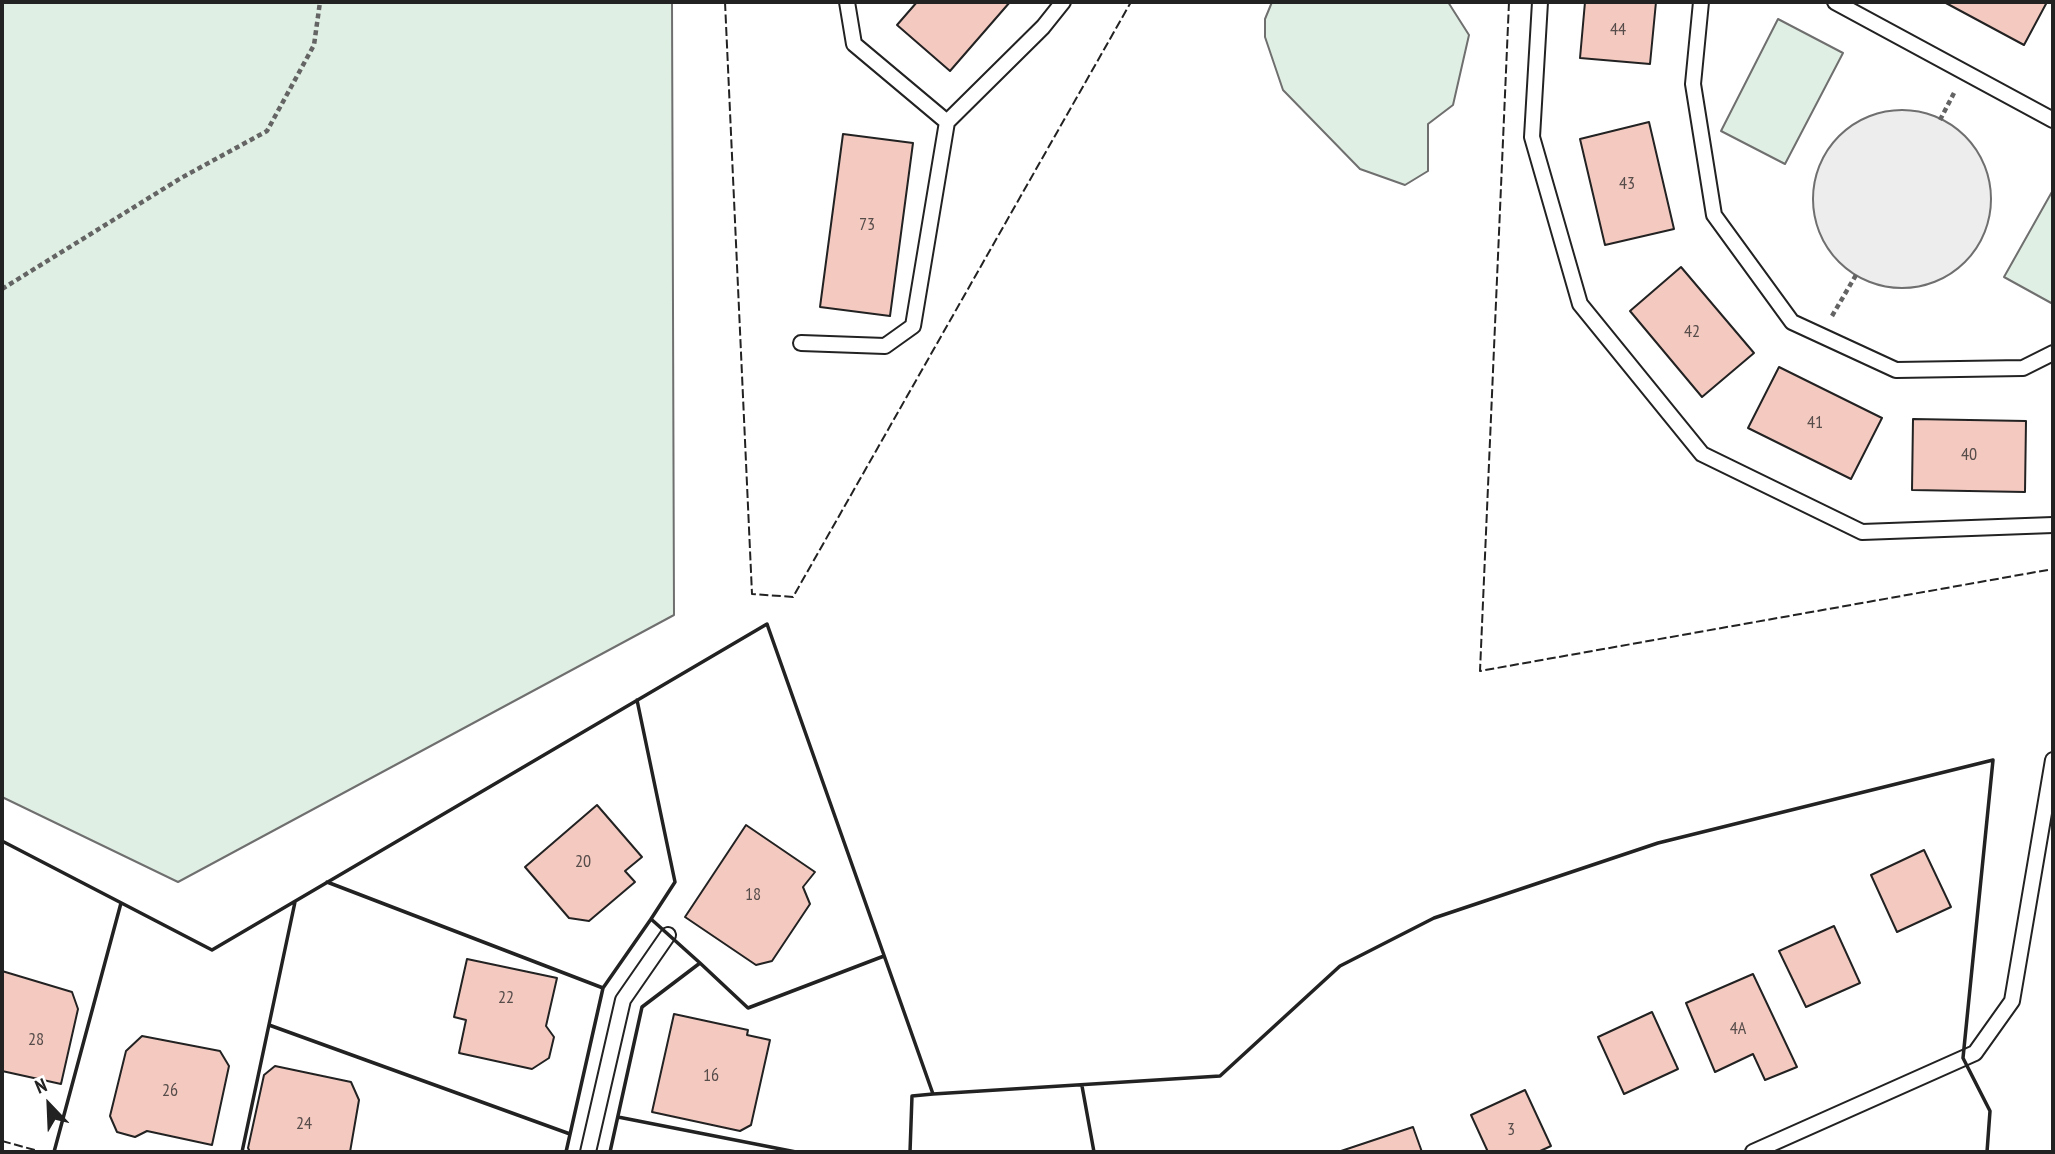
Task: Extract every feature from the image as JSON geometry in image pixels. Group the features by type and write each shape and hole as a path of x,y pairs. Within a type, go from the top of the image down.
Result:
{"lane":[{"path":"846,2 854,44 947,122"},
{"path":"802,343 885,346 913,326 947,122 1043,27 1063,2"},
{"path":"1541,2 1532,138 1580,304 1702,454 1862,532 2053,525"},
{"path":"1701,2 1693,84 1714,215 1792,322 1896,370 2023,368 2053,353"},
{"path":"1835,2 2053,120"},
{"path":"1753,1152 1975,1053 2012,1001 2053,760"},
{"path":"588,1152 623,1000 668,935"}],"path":[{"path":"2,289 181,178 267,131 314,45 320,2"},
{"path":"1940,120 1965,72"},
{"path":"1821,335 1856,275"}],"green space":[{"path":"2,2 672,2 674,615 178,882 2,797"},
{"path":"1272,2 1448,2 1469,35 1453,105 1428,124 1428,171 1405,185 1360,169 1283,90 1265,37 1265,19"},
{"path":"1778,19 1843,53 1785,164 1721,131"},
{"path":"2053,190 2053,304 2004,277"}],"shaded area":[{"path":"1902,110 1936,117 1965,136 1984,165 1991,199 1984,233 1965,262 1936,281 1902,288 1868,281 1839,262 1820,233 1813,199 1820,165 1839,136 1868,117"}],"building":[{"path":"917,2 1010,2 950,71 897,25"},
{"path":"1585,2 1656,2 1650,64 1580,58"},
{"path":"1944,2 2047,2 2024,45"},
{"path":"1649,122 1674,229 1605,245 1580,139"},
{"path":"843,134 913,143 890,316 820,307"},
{"path":"1681,267 1754,353 1702,397 1630,311"},
{"path":"1779,367 1882,418 1851,479 1748,428"},
{"path":"1913,419 2026,421 2025,492 1912,490"},
{"path":"597,805 642,857 625,871 635,882 589,921 569,918 525,867"},
{"path":"746,825 815,872 803,887 810,904 772,961 756,965 685,917"},
{"path":"1924,850 1951,907 1897,932 1871,875"},
{"path":"1834,926 1860,983 1806,1007 1779,951"},
{"path":"467,959 557,978 546,1026 554,1037 549,1058 532,1069 459,1053 466,1020 454,1017"},
{"path":"2,971 72,992 78,1009 61,1084 2,1071"},
{"path":"1753,974 1797,1067 1765,1080 1753,1054 1715,1072 1686,1003"},
{"path":"1652,1012 1678,1069 1624,1094 1598,1037"},
{"path":"674,1014 748,1030 747,1035 770,1040 751,1125 740,1131 652,1112"},
{"path":"142,1036 220,1051 229,1066 212,1145 147,1131 135,1137 117,1132 110,1116 126,1051"},
{"path":"275,1066 351,1082 359,1100 350,1152 250,1152 248,1148 264,1075"},
{"path":"1525,1090 1551,1146 1538,1152 1488,1152 1471,1115"},
{"path":"1413,1127 1422,1152 1338,1152"}],"fence":[{"path":"725,2 752,594 793,597 1131,2"},
{"path":"1509,2 1480,671 2053,569"},
{"path":"2,1141 42,1152"}],"wall":[{"path":"2,841 212,950 767,624 933,1094 1220,1076 1340,966 1434,918 1658,843 1993,760 1963,1058 1990,1111 1987,1152"},
{"path":"637,700 675,882 651,919"},
{"path":"327,882 603,988"},
{"path":"242,1152 295,902"},
{"path":"54,1152 121,903"},
{"path":"566,1152 603,988 651,919 700,963 642,1007 610,1152"},
{"path":"700,963 748,1008 884,956"},
{"path":"269,1025 570,1134"},
{"path":"1082,1086 1094,1152"},
{"path":"910,1152 912,1096 933,1094"},
{"path":"618,1117 796,1152"}]}
